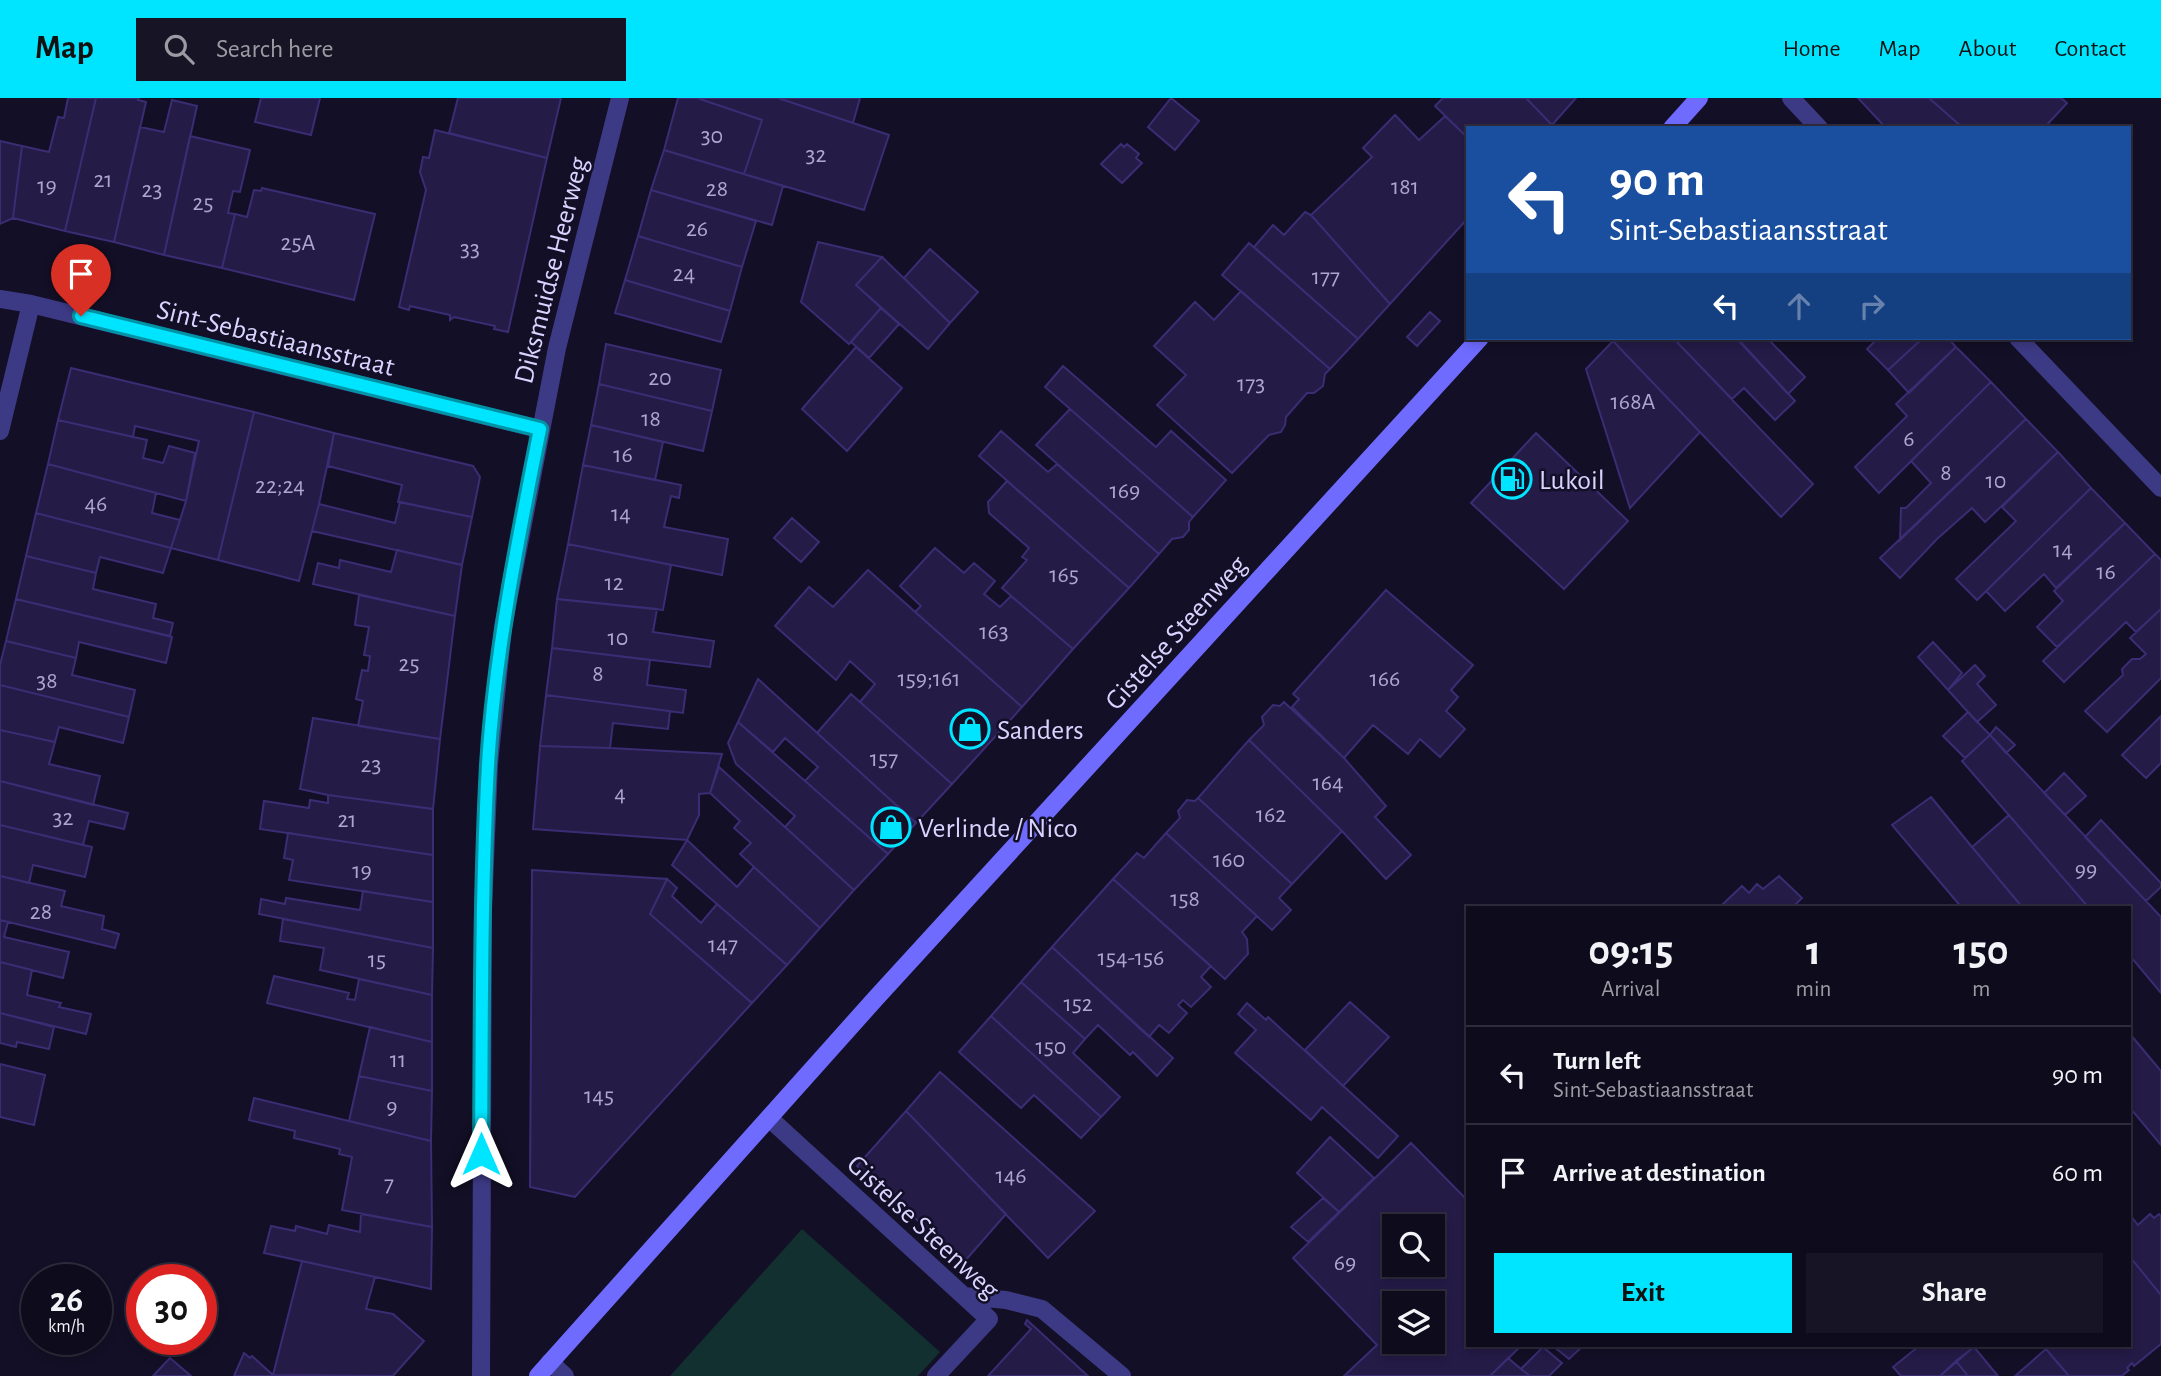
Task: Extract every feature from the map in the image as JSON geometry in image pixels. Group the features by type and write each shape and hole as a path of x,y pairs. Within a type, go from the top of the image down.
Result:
{"main road":[{"path":"1674,126 1699,98"},
{"name":"Gistelse Steenweg","path":"544,1369 769,1118 1478,340"}],"street":[{"name":"Diksmuidse Heerweg","path":"481,1376 482,909 488,764 503,627 540,429 557,348 620,98"},
{"path":"1791,98 1817,126"},
{"name":"Sint-Sebastiaansstraat","path":"0,299 31,304 540,429"},
{"path":"0,431 31,304"},
{"path":"2020,340 2161,488"},
{"name":"Gistelse Steenweg","path":"769,1118 989,1319 936,1376"},
{"path":"964,1296 1006,1300 1042,1309 1122,1376"},
{"name":"Gistelse Steenweg","path":"544,1369 565,1376"}],"green space":[{"path":"802,1229 940,1352 918,1376 670,1376"}],"building":[{"path":"68,98 96,98 65,231 13,218 22,146 49,152 58,117 64,118"},
{"path":"96,98 139,98 138,100 146,102 114,242 65,231"},
{"path":"261,98 320,98 311,135 255,122"},
{"path":"458,98 561,98 547,158 449,133"},
{"path":"678,98 697,98 762,120 744,174 664,150"},
{"path":"697,98 778,98 889,135 864,210 744,174 762,120"},
{"path":"778,98 860,98 853,123"},
{"path":"1171,98 1199,121 1175,150 1148,127"},
{"path":"1443,98 1526,98 1552,125 1466,126 1466,136 1435,106"},
{"path":"1526,98 1576,98 1552,125"},
{"path":"1858,98 1929,98 1961,126 1884,126"},
{"path":"1929,98 2061,98 2067,103 2046,126 1961,126"},
{"path":"172,100 197,106 164,255 114,242 140,127 164,132"},
{"path":"1395,115 1419,140 1445,116 1466,136 1466,220 1390,304 1311,215 1372,157 1363,148"},
{"path":"435,130 547,158 508,332 494,329 495,326 454,317 450,320 450,315 410,306 409,310 399,307 426,190 420,172 423,157 429,158"},
{"path":"190,136 250,150 240,192 233,191 228,213 235,214 222,268 164,255"},
{"path":"0,141 22,146 13,218 0,224"},
{"path":"1121,144 1124,147 1127,144 1139,154 1136,158 1142,163 1122,183 1101,164"},
{"path":"664,150 783,186 772,225 651,190"},
{"path":"262,188 375,214 354,300 222,268 235,214 247,217 254,190 261,191"},
{"path":"651,190 756,221 742,267 638,236"},
{"path":"1305,212 1311,215 1390,304 1358,339 1254,247 1273,225 1284,235"},
{"path":"638,236 742,267 730,311 625,280"},
{"path":"818,242 882,257 856,285 881,308 849,344 801,302"},
{"path":"1249,243 1358,339 1330,369 1222,275"},
{"path":"930,249 978,292 950,323 904,278"},
{"path":"882,257 950,323 928,349 856,285"},
{"path":"625,280 730,311 721,342 615,313"},
{"path":"1241,291 1330,369 1325,374 1323,386 1314,393 1307,393 1286,417 1281,432 1269,435 1232,473 1157,405 1186,375 1154,346 1195,302 1214,320"},
{"path":"881,308 899,324 869,358 851,342"},
{"path":"1430,312 1440,321 1417,346 1407,337"},
{"path":"1675,340 1813,484 1781,517 1613,341"},
{"path":"1675,340 1739,340 1795,401 1775,420 1744,388 1732,399"},
{"path":"1738,340 1769,340 1805,377 1788,394"},
{"path":"1876,340 1921,340 1888,370 1867,349"},
{"path":"1921,340 1950,340 1956,347 1909,393 1888,370"},
{"path":"1613,341 1700,432 1630,508 1586,369"},
{"path":"606,344 721,370 712,411 599,384"},
{"path":"856,347 902,388 847,451 802,409"},
{"path":"1956,347 1991,382 1879,493 1855,467 1907,416 1896,404"},
{"path":"1063,366 1156,447 1171,431 1226,480 1193,517 1045,387"},
{"path":"71,368 254,412 218,560 171,548 186,501 199,441 135,426 133,437 58,420"},
{"path":"1991,382 2026,419 1900,540 1901,508 1906,508 1931,483 1911,461"},
{"path":"599,384 712,411 703,451 591,425"},
{"path":"1070,409 1193,517 1189,522 1189,530 1183,537 1172,539 1159,554 1036,445"},
{"path":"254,412 334,433 299,581 218,560"},
{"path":"2026,419 2058,452 1985,522 1972,508 1937,539 1900,578 1880,558"},
{"path":"58,420 147,440 143,458 163,463 169,446 195,453 186,501 48,464"},
{"path":"591,425 663,442 655,480 583,465"},
{"path":"1001,431 1048,472 1057,464 1159,554 1129,588 979,456"},
{"path":"334,433 473,466 480,477 472,517 398,502 402,485 328,466"},
{"path":"1536,433 1628,521 1564,589 1471,503"},
{"path":"2058,452 2091,488 1977,600 1956,579 2016,521 2002,507"},
{"path":"48,464 156,493 152,513 180,520 171,548 36,513"},
{"path":"583,465 681,485 679,498 671,496 664,527 728,539 722,575 568,544"},
{"path":"1007,481 1129,588 1073,649 1002,588 1027,560 1022,557 1029,548 989,513 988,502"},
{"path":"2091,488 2125,523 2056,588 2044,574 2005,611 1986,591"},
{"path":"400,502 472,517 462,565 312,531 319,504 395,523"},
{"path":"36,513 171,548 163,573 100,557 96,573 26,556"},
{"path":"792,518 819,542 801,562 774,538"},
{"path":"2125,523 2155,554 2057,647 2037,627 2063,601 2054,591"},
{"path":"568,544 671,565 663,610 557,599"},
{"path":"935,548 964,573 974,563 995,581 984,594 1000,607 1011,596 1073,649 1022,707 915,612 921,606 900,586"},
{"path":"397,550 462,565 455,616 313,584 318,563 339,568 340,560 391,572"},
{"path":"2155,554 2161,560 2161,609 2136,632 2126,622 2064,682 2043,661"},
{"path":"26,556 96,573 93,589 156,604 153,618 173,623 170,636 16,599"},
{"path":"868,570 1022,707 952,784 860,702 875,684 850,661 836,680 775,626 809,587 833,607"},
{"path":"1386,590 1473,665 1451,690 1458,697 1446,711 1465,729 1440,757 1420,739 1408,754 1373,725 1344,758 1292,707 1299,699 1293,694"},
{"path":"359,595 455,616 440,739 358,726 363,701 356,699 362,670 368,671 370,656 364,655 369,627 355,625"},
{"path":"16,599 172,637 166,663 79,642 76,658 6,641"},
{"path":"557,599 657,609 653,632 714,641 710,667 552,648"},
{"path":"2161,609 2161,678 2107,732 2085,711 2123,675 2122,669 2132,659 2140,659 2146,654 2130,638"},
{"path":"6,641 76,658 72,675 135,690 129,717 0,685 0,665"},
{"path":"1933,642 1962,673 1948,690 1918,657"},
{"path":"552,648 650,660 647,685 686,690 683,713 546,695"},
{"path":"1975,665 1985,676 1977,684 1996,705 1977,722 1948,690"},
{"path":"758,679 916,823 888,854 805,781 818,767 785,738 773,752 738,722"},
{"path":"0,685 129,717 123,743 59,727 55,742 0,730"},
{"path":"851,694 952,784 916,823 817,733"},
{"path":"546,695 670,711 668,729 613,723 610,748 540,746"},
{"path":"1284,702 1344,758 1386,806 1375,817 1411,855 1386,879 1342,831 1249,740 1264,725 1262,717 1273,705 1280,706"},
{"path":"1968,712 1990,735 1965,758 1943,736"},
{"path":"2161,716 2161,763 2146,778 2122,755"},
{"path":"313,718 440,739 433,809 300,789"},
{"path":"738,722 888,854 854,890 785,827 795,816 736,764 728,743"},
{"path":"1996,727 2015,745 2006,753 1990,735"},
{"path":"0,730 55,742 49,764 100,776 93,805 0,781"},
{"path":"1990,735 2161,917 2161,993 2131,957 2131,906 2087,906 1962,761"},
{"path":"1249,740 1342,831 1292,884 1198,798"},
{"path":"540,746 722,754 710,793 699,794 699,815 687,840 533,829"},
{"path":"719,767 854,890 820,928 740,854 751,843 734,828 740,821 710,793"},
{"path":"2064,773 2086,796 2065,815 2044,793"},
{"path":"0,781 128,813 124,829 89,821 83,845 0,825"},
{"path":"328,795 433,809 433,855 260,829 264,801 309,808 310,800 328,803"},
{"path":"1931,797 2021,906 1960,906 1892,825"},
{"path":"1198,798 1292,884 1279,898 1291,910 1272,930 1166,833 1180,818 1178,811 1187,800 1195,801"},
{"path":"2009,815 2087,906 2021,906 1972,847"},
{"path":"2101,820 2161,883 2161,887 2146,901 2085,837"},
{"path":"0,825 92,847 85,877 33,865 29,883 0,876"},
{"path":"288,833 433,855 433,902 289,880 293,860 284,858"},
{"path":"1166,833 1257,916 1242,932 1247,939 1248,954 1225,979 1113,879 1137,853 1144,858"},
{"path":"687,840 737,887 754,867 820,928 787,965 672,865"},
{"path":"532,870 667,879 650,914 752,1003 575,1197 530,1187"},
{"path":"0,876 65,891 61,906 104,916 102,929 119,934 115,948 0,920"},
{"path":"1779,876 1802,898 1794,906 1723,904 1742,886 1749,893 1757,884 1763,889"},
{"path":"667,879 677,888 672,896 701,923 717,904 787,965 752,1003 650,914"},
{"path":"1113,879 1211,966 1201,977 1211,987 1191,1007 1183,1000 1178,1005 1187,1013 1169,1033 1159,1025 1149,1037 1052,947"},
{"path":"363,891 433,902 433,948 259,914 261,899 285,904 286,898 360,910"},
{"path":"283,919 433,948 432,995 320,970 324,948 280,941"},
{"path":"0,920 8,922 4,937 69,952 63,978 0,962"},
{"path":"1052,947 1173,1058 1157,1076 1133,1052 1130,1055 1098,1025 1085,1039 1021,982"},
{"path":"0,962 32,970 27,995 61,1003 59,1007 91,1014 86,1034 0,1013"},
{"path":"274,976 349,993 347,999 355,1000 359,979 432,995 432,1042 267,1003"},
{"path":"1021,982 1085,1039 1073,1053 1120,1097 1101,1117 991,1016"},
{"path":"1350,1002 1389,1037 1343,1086 1305,1050"},
{"path":"1247,1003 1266,1020 1268,1017 1398,1136 1378,1158 1322,1107 1311,1120 1235,1053 1256,1030 1238,1014"},
{"path":"0,1013 54,1027 49,1049 17,1042 16,1047 0,1043"},
{"path":"991,1016 1101,1117 1081,1138 1034,1095 1021,1108 959,1052"},
{"path":"370,1027 432,1042 432,1091 359,1076"},
{"path":"2131,1035 2161,1071 2161,1145 2131,1109"},
{"path":"0,1064 45,1075 34,1125 0,1117"},
{"path":"940,1072 1095,1211 1048,1258 906,1111"},
{"path":"359,1076 432,1091 431,1141 349,1121"},
{"path":"254,1098 431,1141 432,1227 342,1210 352,1157 339,1154 340,1149 294,1138 295,1131 249,1120"},
{"path":"906,1111 1006,1214 964,1262 857,1166"},
{"path":"1330,1137 1374,1178 1339,1212 1297,1173"},
{"path":"1411,1143 1466,1199 1466,1347 1520,1347 1490,1376 1344,1376 1377,1345 1293,1258"},
{"path":"1323,1198 1339,1212 1308,1242 1291,1227"},
{"path":"361,1214 432,1227 431,1289 264,1253 271,1226 295,1231 296,1226 327,1234 329,1225 360,1232"},
{"path":"2150,1214 2154,1218 2159,1214 2161,1216 2161,1295 2131,1258 2131,1216 2138,1225"},
{"path":"2131,1258 2161,1295 2161,1344 2134,1366 2132,1363 2122,1376 2069,1376 2044,1347 2131,1347"},
{"path":"302,1261 375,1277 366,1309 393,1314 424,1341 393,1376 273,1375"},
{"path":"1027,1320 1088,1376 988,1376 1031,1329 1025,1324"},
{"path":"1543,1347 1562,1363 1549,1376 1530,1376 1521,1369"},
{"path":"1554,1347 1582,1347 1569,1359"},
{"path":"1918,1347 1974,1347 1940,1376 1901,1376 1893,1367"},
{"path":"1974,1347 1998,1376 1968,1376 1956,1361"},
{"path":"2046,1349 2069,1376 2015,1376"},
{"path":"244,1353 250,1358 252,1356 273,1375 281,1376 234,1376"},
{"path":"170,1358 191,1376 153,1376"},
{"path":"1508,1358 1521,1369 1530,1376 1490,1376"},
{"path":"1956,1361 1968,1376 1940,1376"}],"place":[{"name":"Lukoil","path":"1512,479"},
{"name":"Sanders","path":"970,729"},
{"name":"Verlinde / Nico","path":"891,827"}],"route":[{"path":"81,316 540,429 503,627 488,764 482,909 481,1154"}]}
